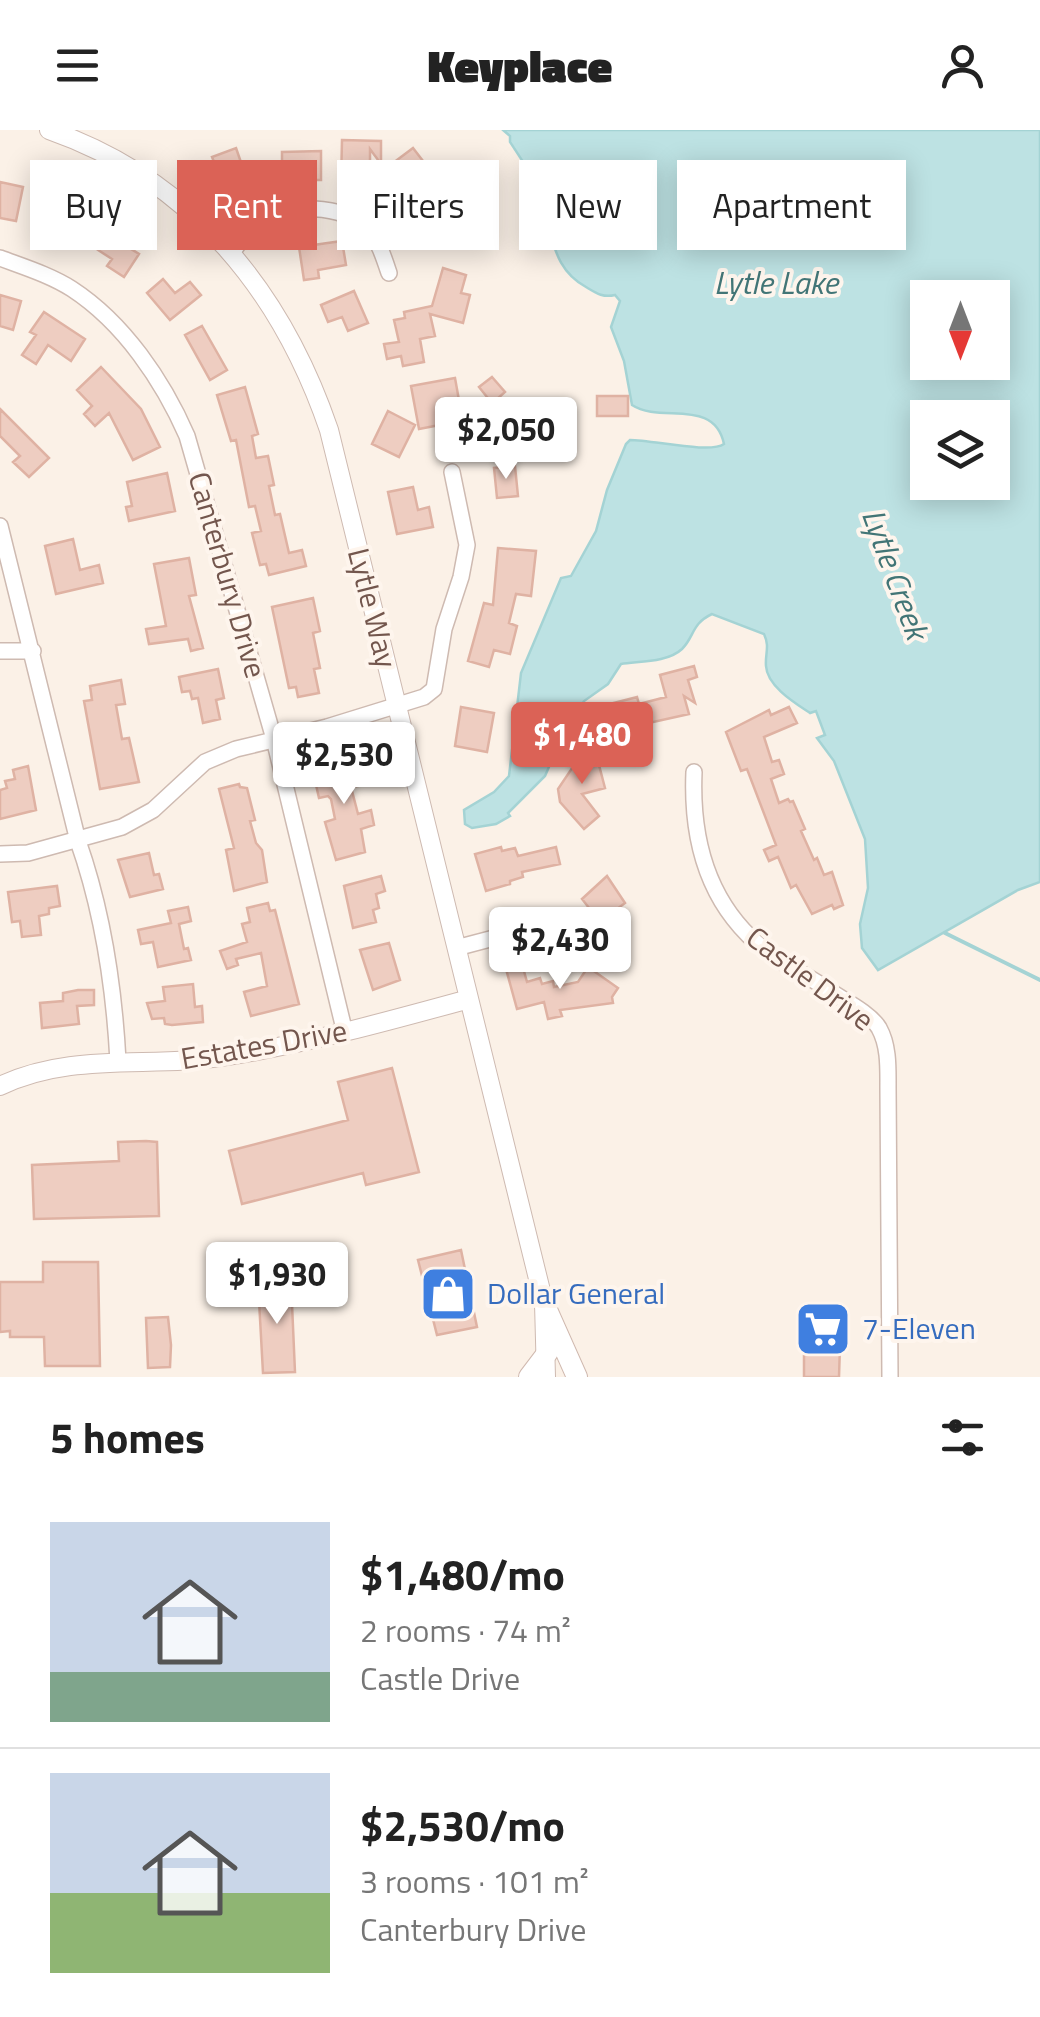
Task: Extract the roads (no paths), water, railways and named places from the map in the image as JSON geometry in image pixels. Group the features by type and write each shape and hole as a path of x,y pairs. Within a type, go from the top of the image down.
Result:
{"main road":[{"path":"544,1303 577,1377"},
{"path":"530,1377 548,1352"}],"street":[{"name":"Lytle Way","path":"49,130 145,177 202,222 232,253 276,311 315,388 329,430 544,1303 546,1377"},
{"path":"232,253 253,224 270,216 287,211 336,211 369,230 389,273"},
{"name":"Canterbury Drive","path":"0,258 74,290 130,343 170,397 192,451 274,739 344,1033"},
{"path":"0,854 28,853 122,826 152,810 205,762 236,749 396,706 434,690 449,606 461,577 466,545 452,472"},
{"path":"0,526 78,841 94,884 114,998 118,1061"},
{"path":"0,651 33,651"},
{"name":"Castle Drive","path":"694,772 692,807 716,895 766,951 877,1024 885,1042 890,1377"},
{"path":"456,948 524,930 553,934"},
{"name":"Estates Drive","path":"0,1086 52,1068 216,1058 344,1033 469,1000"}],"water":[{"name":"Lytle Lake","path":"503,130 1040,130 1040,882 1018,890 878,970 862,948 860,924 868,888 865,839 834,761 817,738 825,735 816,711 810,713 771,680 764,634 712,614 700,622 676,654 621,664 608,684 584,701 569,726 553,720 555,753 545,776 508,813 510,816 496,824 472,828 465,824 464,810 494,792 509,776 521,673 561,578 571,576 596,531 626,444 630,440 694,447 724,444 718,430 698,416 632,405 624,361 611,327 620,301 615,295 596,293 576,280 556,250 657,250 657,160 522,160 510,136"}],"waterway":[{"name":"Lytle Creek","path":"945,933 1040,980"}],"place":[{"name":"Dollar General","path":"448,1294"},
{"name":"7-Eleven","path":"823,1329"}]}
